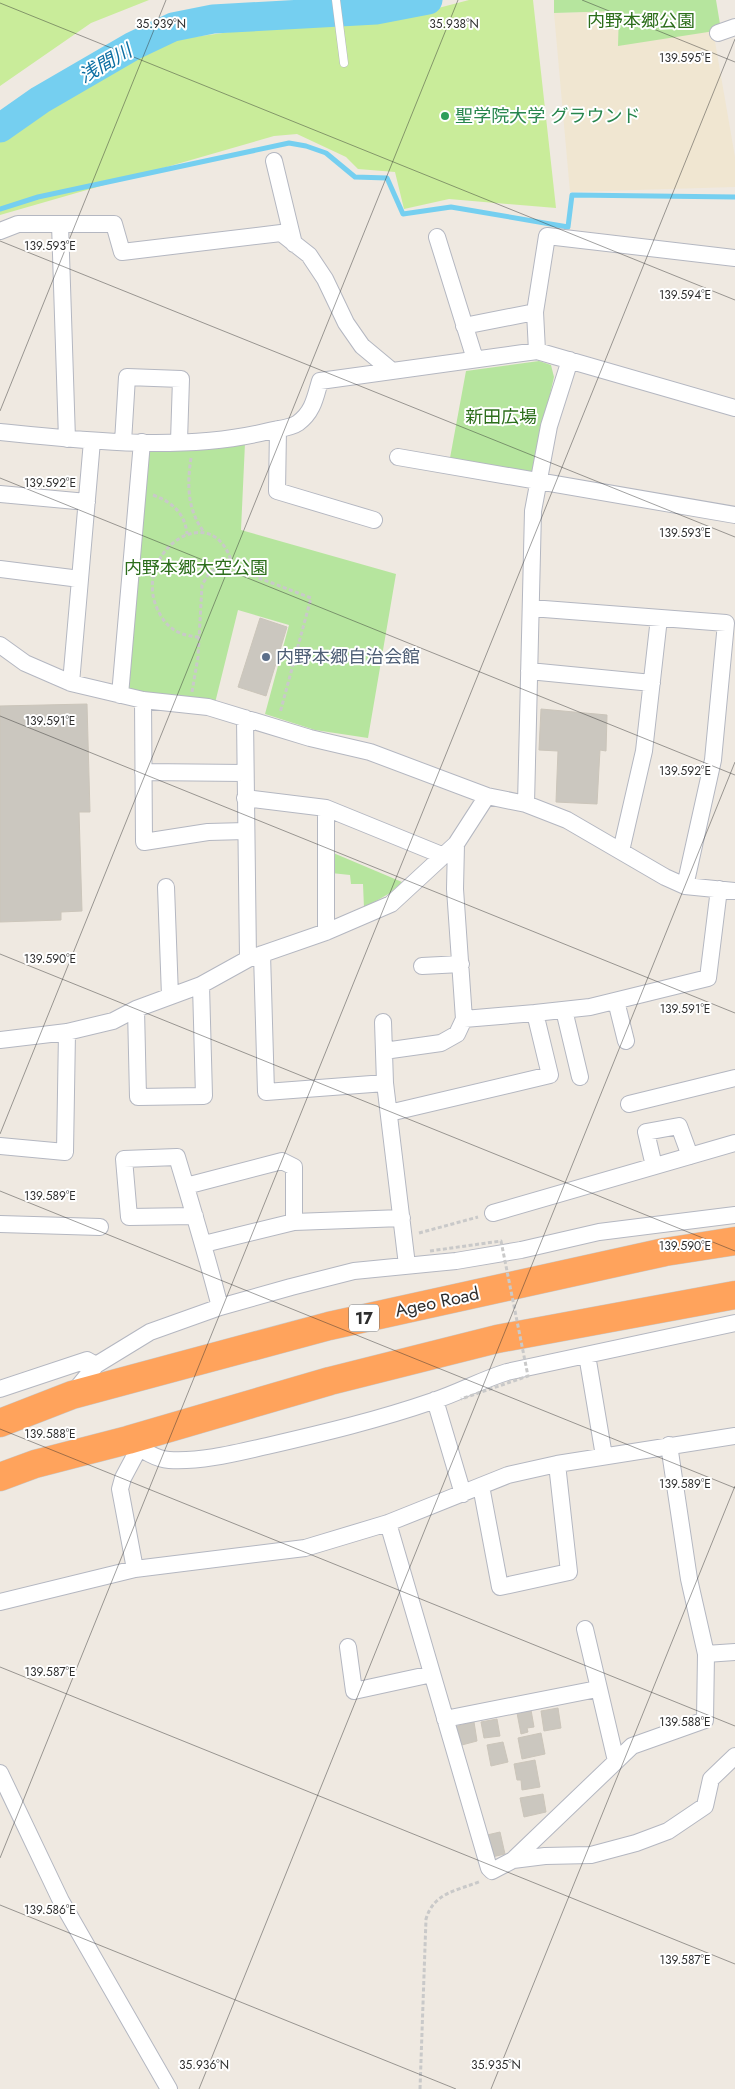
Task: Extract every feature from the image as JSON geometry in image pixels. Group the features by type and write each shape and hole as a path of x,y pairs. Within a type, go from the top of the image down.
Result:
{"highway":[{"name":"Ageo Road","path":"0,1423 72,1395 329,1326 665,1252 735,1241"},
{"path":"0,1477 35,1464 133,1444 330,1381 496,1340 735,1295"}],"street":[{"path":"718,33 735,27"},
{"path":"274,161 294,244"},
{"path":"0,231 18,224 114,224 122,252 280,233 309,255 325,279 346,323 362,346 392,371"},
{"path":"60,224 67,439"},
{"path":"537,351 535,312 547,236 735,258"},
{"path":"437,237 474,359"},
{"path":"464,326 535,312"},
{"path":"0,432 67,439 123,442 243,438 296,424 312,410 320,381 537,351 735,408"},
{"path":"526,804 533,511 537,480 549,426 570,360"},
{"path":"123,442 127,378 181,379 187,441"},
{"path":"278,429 277,491 374,520"},
{"path":"71,683 92,441"},
{"path":"120,695 142,442"},
{"path":"398,457 735,515"},
{"path":"0,494 86,502"},
{"path":"0,569 80,579"},
{"path":"530,608 726,623 713,760 685,886"},
{"path":"621,851 644,751 659,618"},
{"path":"0,645 25,664 71,683 143,700 190,704 244,718 370,752 488,796 526,804 567,820 665,877 685,886 727,890 708,978 590,1007 464,1019"},
{"path":"529,671 652,683"},
{"path":"143,700 144,842 208,832 246,831"},
{"path":"244,718 246,831 266,1092 386,1083"},
{"path":"143,772 245,773"},
{"path":"0,1040 67,1032 113,1021 136,1009 201,985 255,957 326,932 391,904 450,850 488,796"},
{"path":"245,798 326,808 450,850"},
{"path":"326,808 326,932"},
{"path":"384,1051 440,1043 457,1034 464,1019 455,890 450,850"},
{"path":"166,886 170,996"},
{"path":"422,966 461,964"},
{"path":"136,1009 138,1097 204,1096 201,985"},
{"path":"616,1001 626,1042"},
{"path":"564,1010 580,1077"},
{"path":"388,1113 550,1076 535,1013"},
{"path":"383,1022 388,1113 407,1265"},
{"path":"0,1146 64,1152 67,1032"},
{"path":"629,1104 735,1078"},
{"path":"654,1166 646,1132 679,1126 690,1156"},
{"path":"493,1213 735,1144"},
{"path":"195,1216 129,1218 124,1159 177,1157 204,1244 220,1307"},
{"path":"186,1186 282,1161 294,1167 294,1222"},
{"path":"72,1395 96,1365 150,1332 220,1307 354,1271 456,1261 521,1250 599,1232 735,1215"},
{"path":"204,1244 294,1222 402,1218"},
{"path":"0,1224 100,1227"},
{"path":"135,1569 120,1489 133,1444 168,1460 203,1458 249,1450 356,1426 435,1400 479,1381 507,1372 735,1323"},
{"path":"587,1355 604,1456"},
{"path":"0,1389 87,1360 96,1365"},
{"path":"435,1400 463,1494"},
{"path":"0,1602 135,1569 305,1548 388,1523 508,1475 556,1464 735,1436"},
{"path":"388,1523 489,1868 492,1871 513,1860 632,1746 705,1720 706,1654 689,1579 669,1445"},
{"path":"481,1486 500,1587 569,1572 556,1464"},
{"path":"585,1629 597,1688 616,1761"},
{"path":"348,1647 354,1691 432,1674"},
{"path":"706,1654 735,1652"},
{"path":"445,1719 597,1688"},
{"path":"513,1860 545,1856 591,1855 636,1843 668,1831 705,1806 711,1779 735,1756"},
{"path":"0,1773 62,1901 170,2089"}],"lane":[{"path":"336,0 344,63"}],"path":[{"path":"187,441 190,498 197,522 204,532"},
{"path":"138,492 164,499 174,505 183,520 187,534"},
{"path":"199,637 173,631 164,622 155,607 152,592 153,574 159,557 173,542 187,534 204,532 214,535 223,542 231,557 233,568"},
{"path":"190,704 199,637 202,585 217,566 233,568 311,598 276,728"},
{"path":"404,1238 493,1213"},
{"path":"430,1251 500,1241 528,1376 460,1399"},
{"path":"420,2089 426,1919 430,1906 436,1899 490,1878 492,1871"}],"shaded area":[{"path":"619,11 619,45 713,30 735,157 735,187 570,192 554,13"}],"green space":[{"path":"0,0 149,0 91,23 0,86"},
{"path":"469,0 533,0 556,208 449,199 404,209 395,172 358,169 346,157 297,134 274,136 0,215 0,142 80,85 179,39 266,27 396,19"},
{"name":"内野本郷公園","path":"554,0 716,0 721,30 618,46 619,11 554,13"},
{"name":"新田広場","path":"539,361 551,365 554,377 532,474 450,458 466,371"},
{"name":"内野本郷大空公園","path":"245,443 241,530 396,574 368,738 315,730 265,714 289,625 238,610 215,703 124,689 149,452"},
{"path":"331,852 402,882 390,893 364,908 363,884 351,884 350,875 331,873"}],"building":[{"path":"260,618 287,627 266,696 238,687"},
{"path":"87,704 90,812 79,812 82,911 61,912 61,920 0,922 0,706"},
{"path":"541,709 607,715 606,751 600,750 597,804 556,802 558,751 539,750"},
{"path":"558,1708 561,1728 544,1731 541,1711"},
{"path":"531,1710 534,1727 527,1728 528,1732 521,1734 517,1713"},
{"path":"497,1719 500,1736 484,1738 481,1722"},
{"path":"474,1722 477,1741 458,1746 454,1727"},
{"path":"541,1733 545,1754 522,1759 518,1738"},
{"path":"503,1742 508,1762 491,1766 487,1745"},
{"path":"535,1760 540,1787 522,1790 521,1780 517,1780 514,1764"},
{"path":"543,1794 546,1812 524,1817 520,1798"},
{"path":"500,1832 505,1854 492,1857 487,1835"}],"waterway":[{"name":"浅間川","path":"0,128 40,100 133,46 173,27 213,19 376,10 428,0"},
{"path":"0,209 38,197 289,143 306,146 326,153 355,177 387,178 403,214 451,207 568,227 572,195 735,197"}],"place":[{"name":"聖学院大学 グラウンド","path":"445,116"},
{"name":"内野本郷自治会館","path":"266,657"}]}
